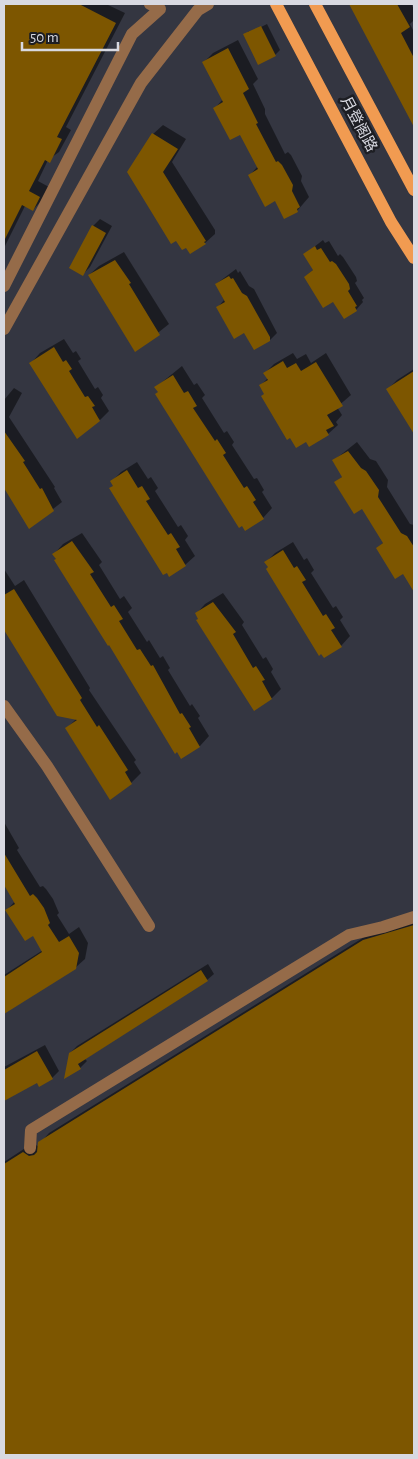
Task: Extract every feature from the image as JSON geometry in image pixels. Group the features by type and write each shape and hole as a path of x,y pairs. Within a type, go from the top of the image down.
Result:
{"main road":[{"name":"月登阁路","path":"276,4 391,222 414,258"},
{"name":"月登阁路","path":"315,4 414,190"}],"street":[{"path":"4,286 132,34 160,9 150,4"},
{"path":"4,328 141,83 198,10 208,4"},
{"path":"4,706 48,766 149,926"},
{"path":"30,1148 31,1130 349,935 414,917"}],"building":[{"path":"4,4 79,4 116,23 57,137 62,139 50,163 45,160 29,191 40,197 33,211 22,205 4,241"},
{"path":"349,4 397,4 410,27 401,33 414,58 414,127"},
{"path":"261,26 276,56 258,65 243,34"},
{"path":"228,48 249,89 243,93 258,123 256,124 276,162 278,161 282,165 293,185 292,191 300,207 297,209 298,212 284,219 275,201 265,207 248,175 258,169 240,135 230,140 213,108 223,102 202,62"},
{"path":"152,133 178,149 163,172 206,241 204,242 206,244 190,254 186,248 182,250 176,241 171,244 127,172"},
{"path":"92,225 106,233 83,276 69,268"},
{"path":"315,246 317,250 321,248 330,262 332,261 336,264 349,284 350,289 348,291 357,306 355,307 357,311 344,319 333,302 323,308 304,277 313,270 303,254"},
{"path":"115,260 131,283 129,284 160,335 135,352 88,275"},
{"path":"229,276 231,279 233,278 242,293 247,296 270,337 270,341 254,350 244,333 234,339 216,307 225,302 215,284"},
{"path":"54,347 63,362 66,360 72,369 69,371 85,397 88,396 95,406 92,407 100,421 77,439 29,363"},
{"path":"283,361 287,368 296,363 301,371 316,362 343,406 327,415 334,426 326,430 329,435 309,447 306,442 296,448 290,438 287,440 261,396 264,394 259,385 268,380 263,373"},
{"path":"414,371 414,434 386,389"},
{"path":"173,375 184,393 188,391 197,406 193,408 215,441 217,439 226,453 223,455 244,488 247,486 256,500 253,502 264,519 245,531 242,526 239,528 155,394 158,392 154,387"},
{"path":"4,431 25,461 23,462 40,489 42,488 54,511 29,529 4,488"},
{"path":"348,451 361,468 366,471 379,490 378,497 401,533 407,536 414,547 414,592 403,574 395,579 376,548 383,543 362,509 354,514 334,482 342,477 332,460"},
{"path":"127,470 138,488 142,486 150,499 146,501 168,535 171,533 180,547 176,549 186,566 169,577 167,573 163,575 109,488 113,486 110,481"},
{"path":"72,541 94,572 90,574 111,607 114,605 123,619 119,621 137,650 140,649 151,666 153,665 180,714 182,713 191,727 189,728 200,747 181,759 177,752 175,754 109,645 54,560 56,559 52,554"},
{"path":"283,550 294,568 297,566 306,580 302,582 323,616 326,614 335,628 331,630 342,647 324,658 321,654 319,656 266,569 268,567 264,562"},
{"path":"14,589 82,698 80,700 97,727 99,725 128,770 125,772 132,784 110,800 65,728 77,720 57,716 4,630 4,595"},
{"path":"213,602 236,632 233,634 253,668 256,666 265,680 262,681 272,699 254,711 196,620 198,619 195,613"},
{"path":"4,853 30,896 33,894 44,908 50,923 48,925 59,942 69,936 79,953 76,969 4,1014 4,977 42,952 33,936 25,941 5,910 15,904 4,885"},
{"path":"414,925 414,1455 4,1455 4,1164 23,1152 29,1156 34,1155 37,1152 38,1142 363,940"},
{"path":"201,970 208,981 78,1064 81,1069 64,1079 69,1053"},
{"path":"37,1051 53,1079 39,1087 37,1083 4,1101 4,1070"}]}
